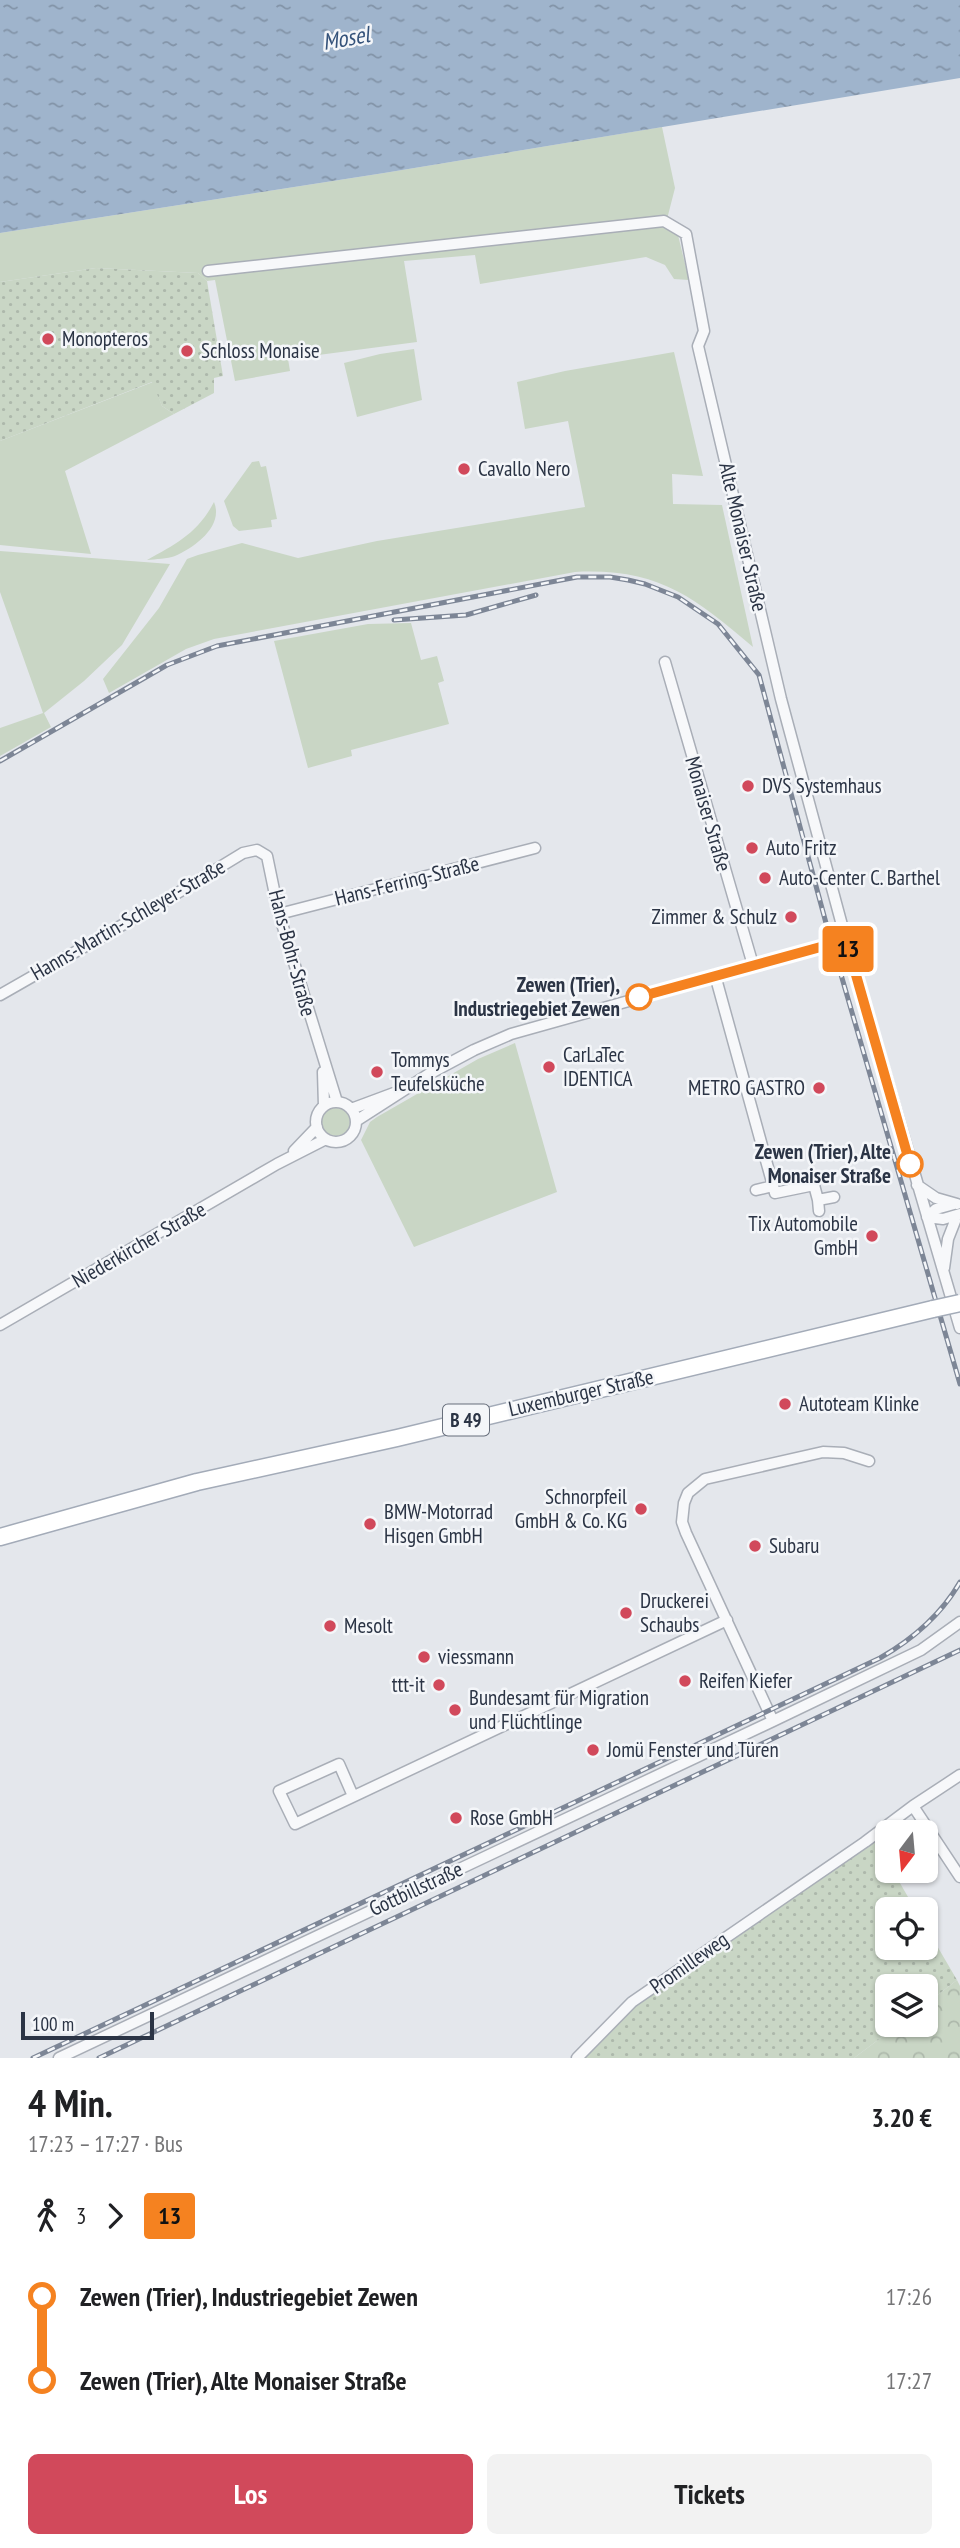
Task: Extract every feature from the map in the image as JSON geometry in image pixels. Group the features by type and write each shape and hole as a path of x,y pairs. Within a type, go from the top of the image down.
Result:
{"main road":[{"name":"Luxemburger Straße","path":"0,1536 197,1482 397,1438 956,1303"}],"street":[{"name":"Alte Monaiser Straße","path":"208,271 664,220 686,234 704,331 698,346 780,699 917,1185 944,1275 956,1303"},
{"name":"Monaiser Straße","path":"665,663 753,965"},
{"name":"Hans-Ferring-Straße","path":"279,914 535,848"},
{"name":"Hans-Bohr-Straße","path":"257,850 267,856 279,914 322,1061 337,1102"},
{"name":"Hanns-Martin-Schleyer-Straße","path":"0,995 243,853 257,850"},
{"path":"356,1121 474,1050 511,1034 846,940"},
{"path":"715,975 775,1193 814,1185 819,1206 834,1197"},
{"name":"Hans-Bohr-Straße","path":"322,1061 324,1107"},
{"path":"351,1109 408,1088"},
{"path":"337,1102 351,1109 356,1121 355,1130 348,1138 334,1142 326,1139 317,1127 317,1117 324,1107 337,1102"},
{"name":"Niederkircher Straße","path":"277,1164 317,1127"},
{"name":"Niederkircher Straße","path":"0,1325 277,1164 326,1139"},
{"path":"917,1185 959,1209"},
{"path":"756,1190 773,1186"},
{"path":"927,1217 936,1209 959,1209"},
{"path":"944,1275 948,1239 959,1209"},
{"path":"956,1303 960,1328"},
{"path":"773,1721 682,1522 684,1503 688,1493 705,1479 823,1452 844,1453 869,1461"},
{"path":"353,1796 339,1764 279,1791 295,1824 727,1620"},
{"name":"Gottbillstraße","path":"60,2058 921,1650 960,1622"},
{"name":"Promilleweg","path":"577,2058 632,2002 960,1775"},
{"path":"913,1805 960,1877"}],"green space":[{"path":"662,127 675,188 665,227 678,235 689,280 674,279 665,265 646,257 480,284 475,255 404,261 417,342 288,359 290,371 235,381 215,280 207,281 198,273 96,268 0,282 0,233"},
{"path":"96,268 198,273 207,281 223,376 214,378 214,393 174,414 162,406 152,382 0,441 0,282"},
{"path":"414,349 422,400 357,417 344,363"},
{"path":"674,352 703,476 672,474 673,504 722,505 753,647 711,613 672,589 629,575 575,572 214,639 186,649 109,693 103,679 159,608 187,559 242,543 298,558 377,541 585,507 568,421 525,429 517,382"},
{"path":"153,382 162,406 174,414 65,471 91,554 0,545 0,441"},
{"path":"259,461 261,467 266,466 277,519 271,520 272,527 239,531 233,526 224,501 252,462"},
{"path":"214,502 215,519 206,535 175,556 147,560 177,543 193,530"},
{"path":"0,551 170,564 122,645 84,681 44,713 51,727 0,756 0,728 43,713 0,592"},
{"path":"411,623 421,660 437,656 444,681 438,683 449,724 351,750 352,756 308,768 274,641 368,624"},
{"path":"515,1043 557,1192 414,1247 361,1140 370,1122 377,1117 478,1059"},
{"path":"336,1108 346,1112 350,1122 346,1132 336,1136 326,1132 322,1122 326,1112"},
{"path":"875,1840 875,1883 900,1883 908,1897 875,1897 875,1960 938,1960 938,1948 957,1980 938,1995 938,1974 875,1974 875,2037 882,2037 854,2058 582,2058 637,2001"},
{"path":"957,1980 960,1986 960,2058 854,2058 882,2037 938,2037 938,1995"}],"water":[{"name":"Mosel","path":"0,0 960,0 960,78 0,233"}],"railway":[{"path":"0,761 167,665 217,646 577,577 628,580 678,597 718,624 759,675 826,923 960,1384"},
{"path":"394,620 466,615 536,595"},
{"path":"33,2058 880,1658 925,1625 944,1605 960,1582"},
{"path":"99,2058 960,1650"}],"bus line":[{"name":"13","path":"639,997 846,940 910,1164"}],"place":[{"name":"Monopteros","path":"48,339"},
{"name":"Schloss Monaise","path":"187,351"},
{"name":"Cavallo Nero","path":"464,469"},
{"name":"DVS Systemhaus","path":"748,786"},
{"name":"Auto Fritz","path":"752,848"},
{"name":"Auto-Center C. Barthel","path":"765,878"},
{"name":"Zimmer & Schulz","path":"791,917"},
{"name":"Zewen (Trier), Industriegebiet Zewen","path":"639,997"},
{"name":"CarLaTec IDENTICA","path":"549,1067"},
{"name":"Tommys Teufelsküche","path":"377,1072"},
{"name":"METRO GASTRO","path":"819,1088"},
{"name":"Zewen (Trier), Alte Monaiser Straße","path":"910,1164"},
{"name":"Tix Automobile GmbH","path":"872,1236"},
{"name":"Autoteam Klinke","path":"785,1404"},
{"name":"Schnorpfeil GmbH & Co. KG","path":"641,1509"},
{"name":"BMW-Motorrad Hisgen GmbH","path":"370,1524"},
{"name":"Subaru","path":"755,1546"},
{"name":"Druckerei Schaubs","path":"626,1613"},
{"name":"Mesolt","path":"330,1626"},
{"name":"viessmann","path":"424,1657"},
{"name":"Reifen Kiefer","path":"685,1681"},
{"name":"ttt-it","path":"439,1685"},
{"name":"Bundesamt für Migration und Flüchtlinge","path":"455,1710"},
{"name":"Jomü Fenster und Türen","path":"593,1750"},
{"name":"Rose GmbH","path":"456,1818"}]}
